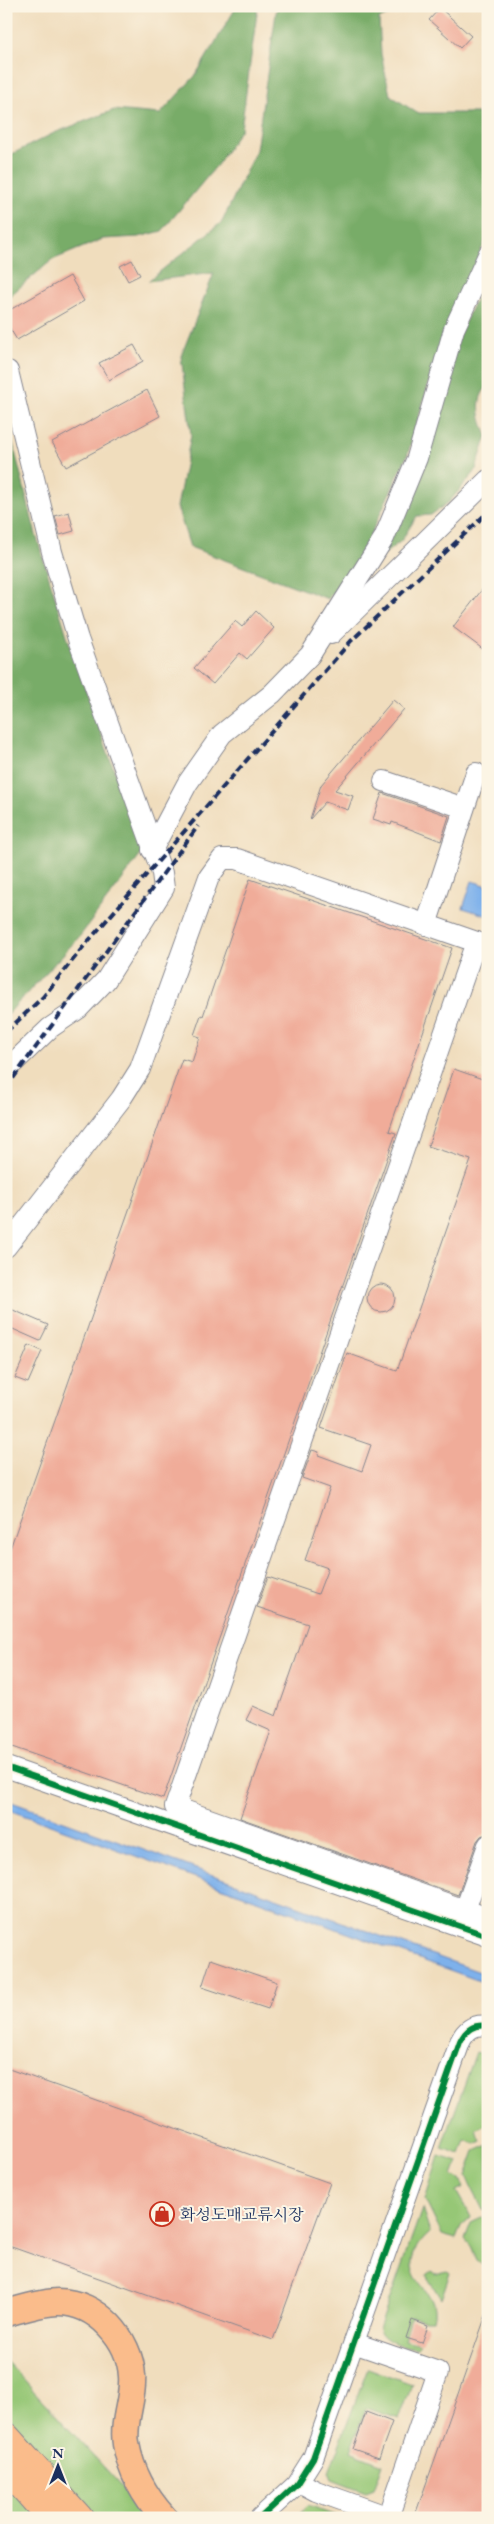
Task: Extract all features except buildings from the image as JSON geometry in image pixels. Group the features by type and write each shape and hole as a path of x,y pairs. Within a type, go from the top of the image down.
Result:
{"highway":[{"path":"6,2437 79,2518"},
{"path":"6,2467 51,2518"}],"main road":[{"path":"6,2313 59,2302 73,2303 87,2308 100,2316 122,2343 129,2358 132,2376 132,2392 126,2420 128,2449 143,2492 164,2518"},
{"path":"6,2330 18,2317 33,2307"}],"street":[{"path":"310,654 384,538 417,458 454,329 488,255"},
{"path":"6,1070 50,1028 78,1009 106,980 164,888 162,873 152,850 78,639 52,552 8,371"},
{"path":"152,850 187,784 222,734 272,694 310,654 488,480"},
{"path":"428,916 476,773"},
{"path":"384,781 464,808"},
{"path":"6,1247 121,1099 140,1069 209,876 222,859 237,859 428,916 482,944 175,1807 488,1918"},
{"path":"6,1767 488,1936"},
{"path":"465,1910 488,1845"},
{"path":"260,2518 299,2482 314,2458 463,2035 476,2026 488,2026"},
{"path":"299,2482 316,2491 388,2517 438,2372 354,2344"}],"green space":[{"path":"237,6 258,6 241,129 218,164 162,231 139,237 103,239 52,260 6,299 6,157 54,133 114,110 160,114 195,76"},
{"path":"277,6 407,6 379,19 381,54 390,95 417,113 477,113 488,117 488,235 444,333 407,456 360,557 328,599 190,547 177,507 191,435 181,356 214,273 148,281 222,222 256,150"},
{"path":"488,272 488,386 483,392 480,404 481,417 487,436 475,472 449,502 431,515 417,516 401,541 379,558 460,333"},
{"path":"8,424 36,535 69,642 143,852 80,936 6,1016 6,425"},
{"path":"476,2052 488,2056 488,2124 476,2130 481,2141 475,2144 465,2140 460,2154 442,2148"},
{"path":"488,2145 488,2208 483,2210 466,2176 475,2151"},
{"path":"439,2156 458,2162 453,2175 460,2179 464,2187 456,2191 471,2217 461,2226 456,2239 442,2235 425,2200"},
{"path":"422,2209 430,2233 417,2248 412,2259 412,2269 427,2292 434,2309 433,2320 411,2317 404,2340 419,2344 417,2348 400,2345 389,2340 381,2334 379,2329"},
{"path":"488,2215 488,2268 477,2260 471,2246 465,2239 471,2223"},
{"path":"431,2271 435,2274 448,2271 450,2273 441,2299 426,2275"},
{"path":"6,2361 151,2518 13,2518 6,2510"},
{"path":"368,2368 412,2384 399,2419 366,2408 350,2451 383,2464 374,2489 366,2492 332,2479 329,2472"},
{"path":"308,2506 342,2518 295,2518"}],"water":[{"path":"472,881 488,886 488,916 463,908"},
{"path":"6,1800 488,1975 488,1984 6,1809"}],"railway":[{"path":"6,1032 43,997 84,946 351,641 488,512"},
{"path":"6,1088 198,826"}],"cycle path":[{"path":"6,1767 488,1936"},
{"path":"260,2518 296,2485 313,2458 460,2042 471,2028 488,2026"}],"place":[{"name":"화성도매교류시장","path":"162,2214"}]}
